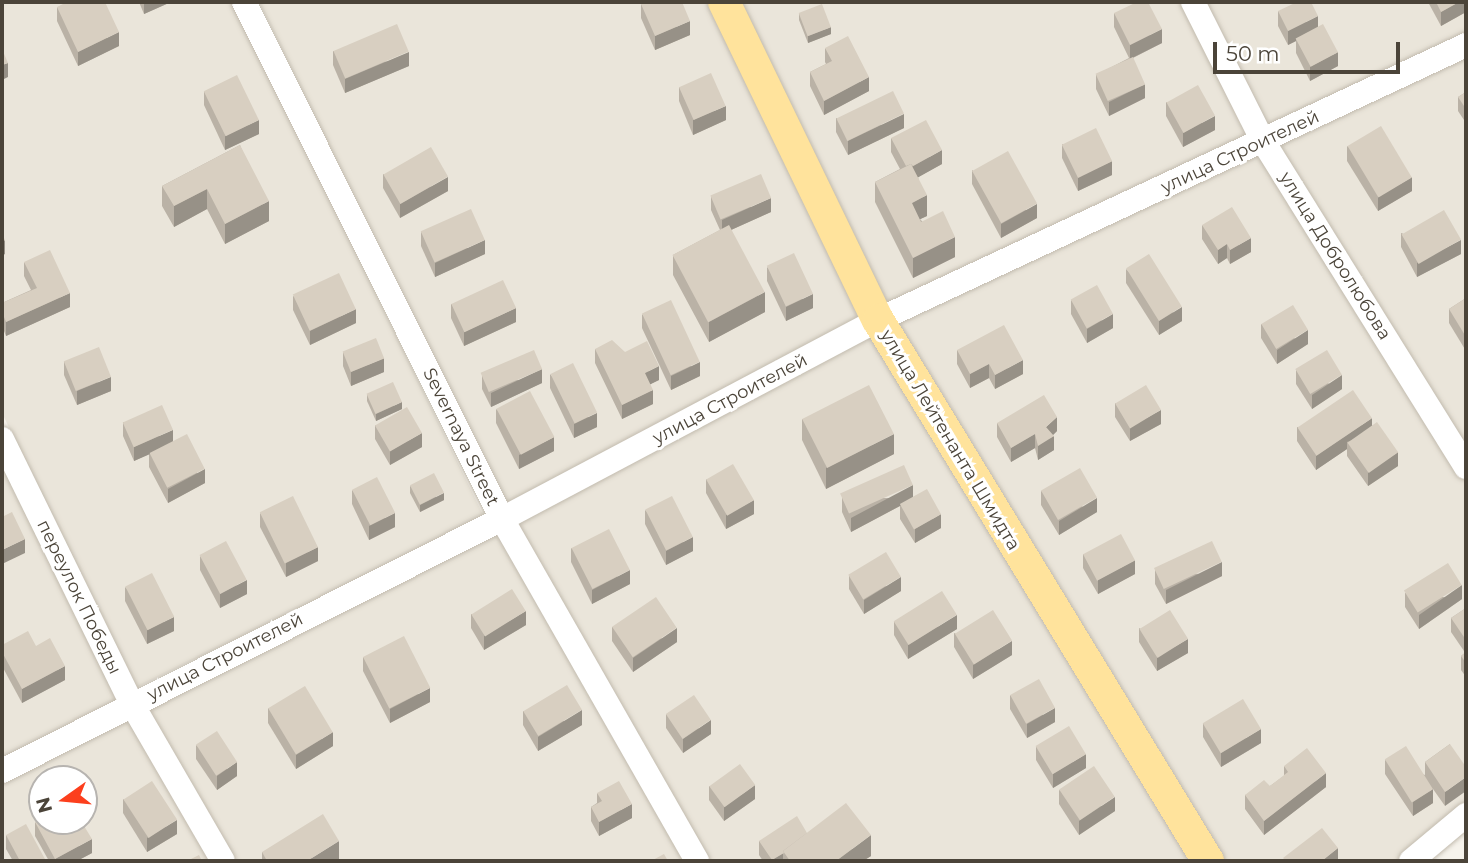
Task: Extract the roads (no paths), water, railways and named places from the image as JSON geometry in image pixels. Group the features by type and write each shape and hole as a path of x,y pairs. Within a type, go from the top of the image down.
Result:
{"main road":[{"name":"улица Лейтенанта Шмидта","path":"724,2 878,320 1208,861"}],"street":[{"name":"Severnaya Street","path":"244,2 502,519 697,861"},
{"name":"улица Добролюбова","path":"1194,2 1263,141 1466,467"},
{"name":"улица Строителей","path":"2,771 502,519 878,320 1466,45"},
{"name":"переулок Победы","path":"2,439 132,704 223,861"},
{"path":"1411,861 1466,815"}]}
